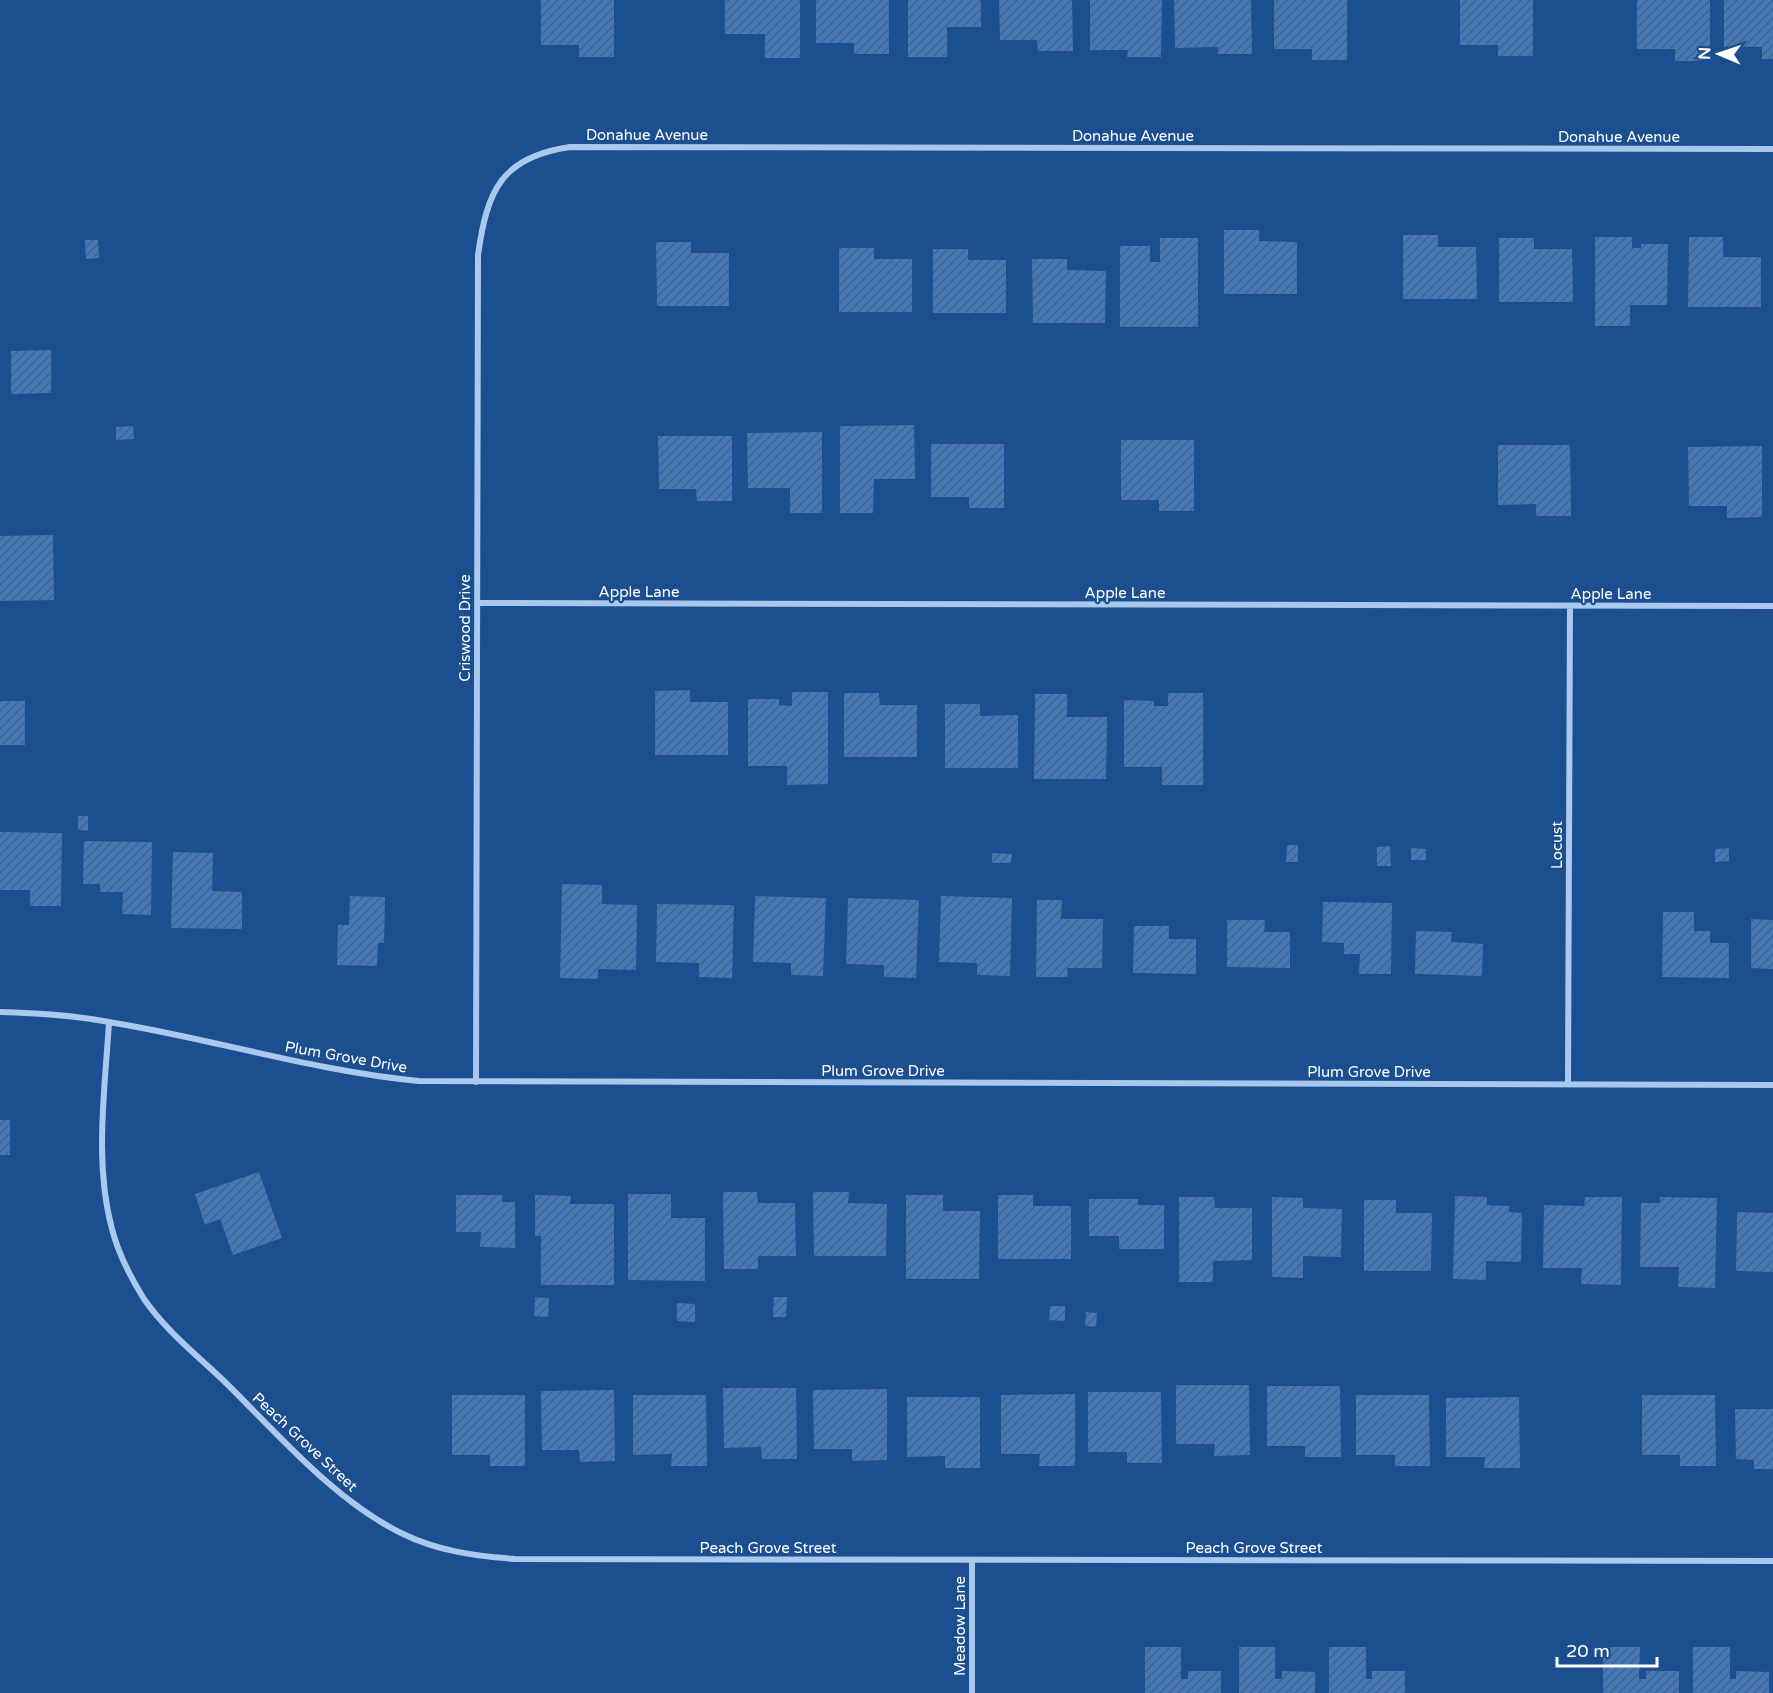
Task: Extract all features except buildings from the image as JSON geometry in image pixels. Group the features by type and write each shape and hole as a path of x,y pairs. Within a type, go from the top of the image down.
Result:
{"street":[{"name":"Donahue Avenue","path":"503,178 521,162 546,150 570,147 1773,149"},
{"name":"Criswood Drive","path":"476,1083 478,255 481,231 490,202 503,178"},
{"name":"Apple Lane","path":"477,603 1773,606"},
{"name":"Locust","path":"1568,1084 1570,606"},
{"name":"Plum Grove Drive","path":"0,1012 65,1016 110,1022 373,1076 419,1081 476,1083 1773,1085"},
{"name":"Peach Grove Street","path":"110,1022 102,1142 104,1189 112,1231 128,1271 145,1300 173,1331 329,1484 364,1511 401,1534 440,1549 477,1556 515,1559 1773,1561"},
{"name":"Meadow Lane","path":"972,1560 972,1693"}]}
